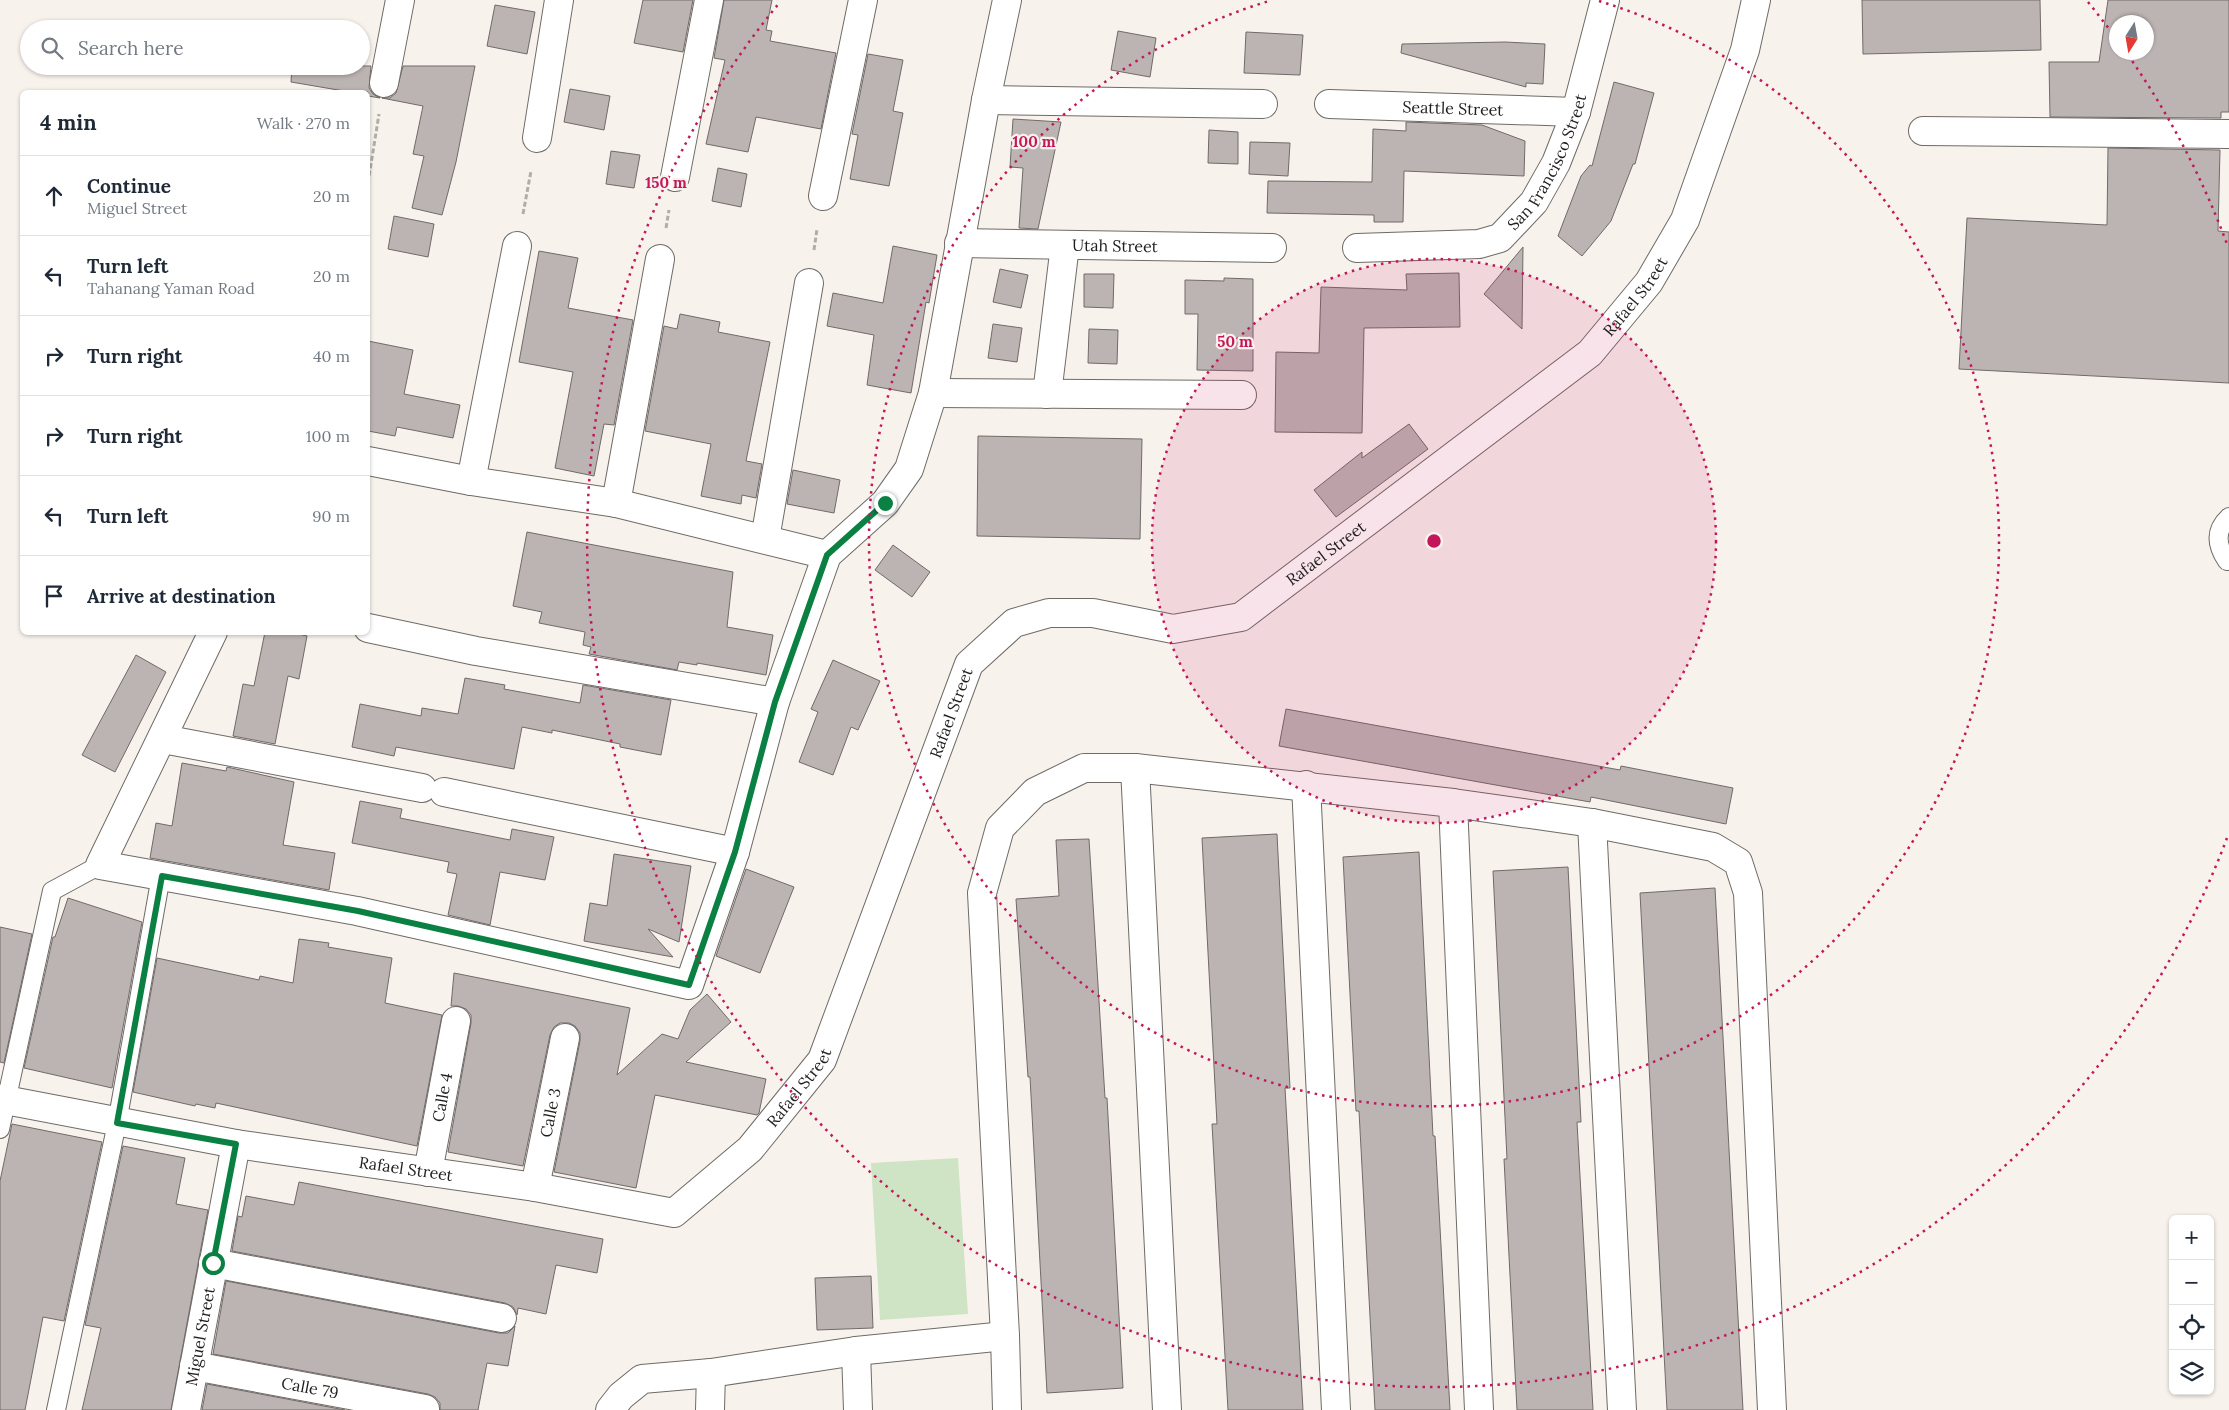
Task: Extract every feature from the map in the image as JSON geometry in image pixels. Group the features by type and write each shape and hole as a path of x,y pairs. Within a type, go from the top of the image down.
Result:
{"street":[{"path":"384,83 400,0"},
{"path":"537,138 559,0"},
{"path":"675,177 709,0"},
{"path":"823,196 862,0"},
{"path":"212,635 100,864 358,911 689,985 735,852 775,702 827,555 885,503 909,469 933,393 986,100 1007,0"},
{"name":"San Francisco Street","path":"1358,248 1479,244 1500,238 1534,202 1556,163 1576,112 1606,0"},
{"name":"Rafael Street","path":"3,1100 236,1144 535,1187 674,1213 750,1149 822,1060 969,664 1014,623 1050,613 1094,613 1173,629 1241,617 1590,353 1649,282 1686,220 1745,50 1756,0"},
{"path":"986,100 1263,104"},
{"name":"Seattle Street","path":"1329,104 1576,112"},
{"path":"1923,131 2229,134"},
{"name":"Utah Street","path":"960,243 1272,248"},
{"path":"1047,394 1065,244"},
{"path":"471,481 517,246"},
{"path":"616,503 660,259"},
{"path":"765,539 808,282"},
{"path":"933,393 1242,395"},
{"path":"370,461 471,481 616,503 827,555"},
{"path":"370,628 476,651 775,702"},
{"path":"163,738 433,790 735,852"},
{"path":"1007,1410 1005,1336 982,893 1000,828 1034,792 1084,768 1135,768 1306,785 1453,803 1592,823 1713,846 1738,862 1748,893 1772,1410"},
{"path":"1135,768 1167,1410"},
{"path":"1306,785 1336,1410"},
{"path":"1453,803 1479,1410"},
{"path":"1592,823 1622,1410"},
{"name":"Calle 4","path":"428,1172 456,1021"},
{"name":"Calle 3","path":"535,1187 565,1038"},
{"name":"Miguel Street","path":"186,1410 236,1144"},
{"path":"213,1263 502,1318"},
{"path":"610,1410 621,1396 642,1379 711,1372 856,1350 1005,1336"},
{"path":"856,1350 858,1410"},
{"name":"Calle 79","path":"194,1366 425,1409"},
{"path":"710,1410 711,1372"}],"lane":[{"path":"2227,562 2219,549 2218,534 2222,524 2229,518"},
{"path":"0,1129 3,1100 52,891 100,864"},
{"path":"56,1410 117,1123 162,876"}],"path":[{"path":"370,170 384,83"},
{"path":"517,246 537,138"},
{"path":"660,259 675,177"},
{"path":"808,282 823,196"}],"green space":[{"path":"958,1158 968,1314 880,1320 871,1163"}],"building":[{"path":"643,0 693,0 683,52 634,43"},
{"path":"724,0 772,0 766,30 772,31 770,41 836,53 821,129 756,117 748,152 706,144 725,60 714,58"},
{"path":"1862,0 2040,0 2041,50 1863,54"},
{"path":"2108,0 2229,0 2229,112 2221,112 2221,118 2050,117 2049,62 2099,62"},
{"path":"495,5 535,12 527,54 487,46"},
{"path":"1118,31 1156,38 1150,77 1111,70"},
{"path":"1246,32 1303,35 1300,75 1244,73"},
{"path":"1505,42 1545,44 1543,84 1526,83 1526,87 1401,53 1402,44"},
{"path":"868,54 903,60 893,111 903,113 889,186 850,179 858,135 852,134"},
{"path":"371,66 369,88 373,94 380,98 370,96 370,90 338,90 291,82 291,75 370,75"},
{"path":"403,66 475,66 456,162 442,215 412,208 424,156 413,154 423,106 382,98 390,98 396,93"},
{"path":"1614,82 1654,93 1635,164 1633,164 1611,221 1582,256 1558,236 1581,176 1590,165 1592,166"},
{"path":"570,89 610,96 604,130 564,122"},
{"path":"1013,119 1061,122 1038,229 1019,228 1023,168 1010,167"},
{"path":"1406,122 1482,125 1525,141 1524,176 1404,171 1403,222 1374,222 1374,215 1267,213 1268,181 1372,182 1373,129 1406,131"},
{"path":"1209,130 1238,132 1238,164 1208,163"},
{"path":"1250,142 1290,143 1288,176 1249,174"},
{"path":"2108,148 2220,150 2218,231 2229,232 2229,383 1959,369 1967,218 2107,225"},
{"path":"611,151 640,155 634,188 606,184"},
{"path":"718,168 747,174 741,207 712,201"},
{"path":"394,216 434,224 428,257 388,249"},
{"path":"893,246 937,255 929,303 926,302 911,393 867,385 874,335 827,326 833,293 883,303"},
{"path":"1523,247 1522,329 1484,294"},
{"path":"539,251 578,258 568,308 633,320 614,425 604,424 594,476 555,468 573,372 519,362"},
{"path":"1000,269 1028,275 1021,308 993,302"},
{"path":"1459,273 1460,327 1364,328 1362,433 1275,432 1276,352 1319,353 1321,287 1407,290 1406,274"},
{"path":"1084,274 1114,274 1113,308 1084,307"},
{"path":"1224,278 1253,279 1253,371 1197,370 1198,314 1185,314 1185,280 1224,281"},
{"path":"680,314 720,322 718,332 770,342 746,461 762,464 756,498 742,495 741,504 701,496 711,444 645,431 664,326 677,329"},
{"path":"993,324 1022,328 1017,362 988,358"},
{"path":"1089,329 1118,330 1117,364 1088,363"},
{"path":"370,341 413,350 404,394 460,405 453,438 397,427 395,436 370,431"},
{"path":"1409,424 1428,449 1336,517 1314,490 1362,452 1362,458"},
{"path":"978,436 1142,439 1140,539 977,536"},
{"path":"793,470 840,480 834,513 787,504"},
{"path":"527,532 733,572 727,627 773,635 766,675 697,663 697,665 679,662 677,670 589,654 591,647 583,645 585,632 539,623 542,612 513,606"},
{"path":"893,545 930,572 912,597 875,570"},
{"path":"264,635 307,636 299,679 288,676 275,744 233,736 243,684 254,686"},
{"path":"136,655 166,672 115,772 82,755"},
{"path":"833,660 880,681 858,730 851,727 833,775 799,762 818,712 811,709"},
{"path":"465,678 505,685 504,689 580,703 583,685 671,700 661,755 620,747 620,744 552,730 552,733 522,727 514,769 396,747 394,756 352,747 360,704 421,716 422,708 458,714"},
{"path":"1286,709 1620,770 1621,766 1733,788 1726,824 1591,797 1590,802 1279,746"},
{"path":"182,763 226,771 227,767 294,782 283,845 335,853 329,890 150,858 156,823 172,826"},
{"path":"360,801 402,809 400,818 510,840 512,829 554,837 545,880 500,872 490,925 448,915 457,874 447,872 449,862 352,843"},
{"path":"1277,834 1290,1088 1285,1088 1303,1410 1228,1410 1212,1124 1217,1124 1202,838"},
{"path":"1089,839 1105,1098 1107,1098 1123,1388 1047,1393 1030,1077 1028,1077 1016,899 1059,896 1056,840"},
{"path":"1419,852 1433,1136 1435,1136 1450,1410 1375,1410 1359,1111 1356,1111 1343,857"},
{"path":"614,854 691,866 679,942 648,929 673,957 584,941 590,903 607,906"},
{"path":"1568,867 1581,1122 1577,1122 1593,1410 1517,1410 1504,1159 1507,1159 1493,871"},
{"path":"746,869 794,887 760,973 716,956"},
{"path":"1715,888 1743,1410 1667,1410 1640,893"},
{"path":"68,898 142,922 112,1088 24,1068 53,937 55,937"},
{"path":"0,927 32,934 4,1063 0,1062"},
{"path":"299,939 329,943 328,947 392,958 385,1003 442,1015 417,1146 216,1103 215,1108 196,1104 195,1106 133,1092 157,958 259,980 260,976 293,983"},
{"path":"454,973 630,1008 617,1075 662,1034 678,1039 690,1010 707,994 731,1022 686,1062 766,1079 759,1113 757,1115 655,1095 636,1188 554,1172 580,1041 580,1033 575,1026 569,1023 560,1023 554,1027 550,1035 523,1166 448,1152 471,1023 471,1015 466,1009 451,1006"},
{"path":"12,1124 102,1142 64,1321 43,1317 25,1410 0,1410 0,1181"},
{"path":"123,1146 185,1158 176,1204 208,1210 171,1410 82,1410 101,1328 85,1325"},
{"path":"299,1182 603,1239 597,1273 556,1265 546,1314 518,1308 517,1315 513,1307 505,1303 232,1251 238,1216 242,1217 246,1196 294,1205"},
{"path":"871,1276 873,1328 817,1330 815,1278"},
{"path":"226,1281 499,1333 508,1333 515,1326 508,1366 487,1363 478,1410 440,1410 440,1403 435,1397 428,1394 213,1354"},
{"path":"207,1384 345,1410 202,1410"}],"route":[{"path":"213,1263 236,1144 117,1123 162,876 358,911 689,985 735,852 775,702 827,555 885,503"}]}
